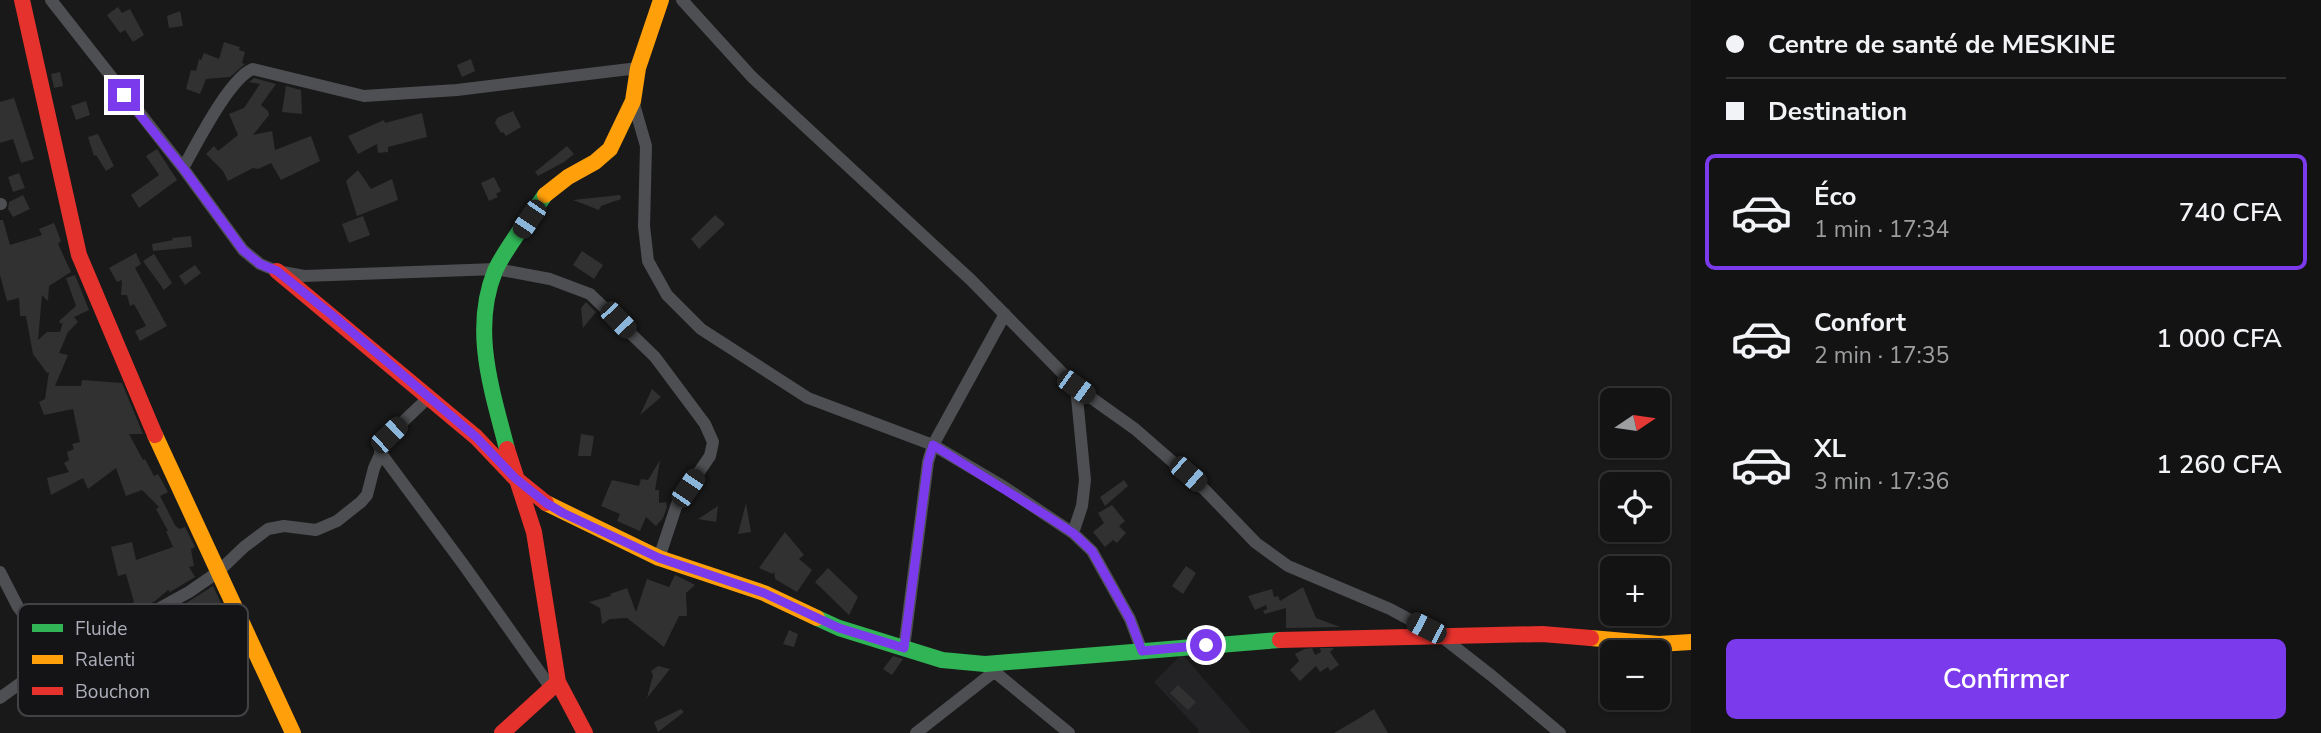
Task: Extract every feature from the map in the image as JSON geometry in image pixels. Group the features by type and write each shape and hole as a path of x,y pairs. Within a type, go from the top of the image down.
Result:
{"street":[{"path":"22,0 79,255 164,456 233,604"},
{"path":"51,0 183,168 243,250 260,264 277,271 304,276 496,269 550,279 590,294 655,358 705,424 713,442 713,448 677,504 659,558"},
{"path":"554,685 534,532 515,478 485,360 484,308 496,269 545,195 610,149 633,101 638,68 661,0"},
{"path":"682,0 752,77 971,280 1076,387 1145,438 1205,490 1256,543 1288,566 1390,609 1442,637 1560,733"},
{"path":"183,168 218,107 244,73 253,69 364,96 380,96 457,90 638,68"},
{"path":"633,101 646,146 644,226 648,261 667,295 701,329 808,398 933,445 1073,533 1092,551 1130,619 1142,651"},
{"path":"277,271 476,437 515,478 563,513 659,558 764,593 839,628 942,660 990,667 1142,651 1310,638 1542,634 1659,644 1691,642"},
{"path":"904,648 928,462 933,445 1005,314"},
{"path":"1073,533 1082,506 1085,480 1076,387"},
{"path":"167,604 218,572 268,529 284,526 316,530 337,522 362,502 389,435 428,398"},
{"path":"380,452 554,685 585,733"},
{"path":"0,572 18,607"},
{"path":"248,636 293,733"},
{"path":"916,733 990,667"},
{"path":"990,667 1069,733"},
{"path":"0,698 18,685"},
{"path":"502,733 554,685"}],"shaded area":[{"path":"1182,654 1251,733 1198,733 1198,729 1154,682"}],"building":[{"path":"118,7 122,13 130,9 144,35 133,42 125,30 120,33 107,15"},
{"path":"180,11 183,26 169,28 167,16"},
{"path":"224,42 240,47 239,50 245,52 242,63 245,64 230,77 206,79 200,94 186,89 191,70 196,71 199,59 201,60 204,53 219,59"},
{"path":"471,59 475,71 462,77 457,65"},
{"path":"60,72 63,86 54,88 51,74"},
{"path":"254,78 276,84 261,105 269,115 253,135 272,131 275,150 311,136 320,161 281,180 271,163 258,169 253,168 228,181 223,171 206,154 214,146 218,151 238,135 229,114 244,108 260,84 249,82"},
{"path":"286,86 301,90 302,114 282,112"},
{"path":"14,98 34,159 21,163 13,139 0,143 0,102"},
{"path":"86,101 90,115 76,120 71,106"},
{"path":"513,111 521,127 506,136 495,123 497,118"},
{"path":"422,113 427,137 388,147 388,152 378,153 377,144 358,154 348,136 384,120 385,123"},
{"path":"98,134 114,166 106,171 96,155 94,156 88,137"},
{"path":"567,146 574,154 538,176 535,172"},
{"path":"157,149 177,180 139,208 131,195 159,175 146,156"},
{"path":"358,170 371,189 392,179 398,200 357,216 346,181"},
{"path":"19,173 25,188 13,192 8,177"},
{"path":"494,177 501,191 496,194 498,197 489,201 481,183"},
{"path":"23,195 30,209 13,217 8,209 9,202"},
{"path":"620,195 621,199 601,206 599,210 573,200"},
{"path":"715,215 725,224 699,249 691,239"},
{"path":"363,216 370,235 349,243 342,224"},
{"path":"0,220 3,220 10,245 42,235 39,229 54,223 61,241 58,244 71,272 49,286 48,301 42,295 38,340 47,332 60,332 63,322 61,324 59,321 76,306 66,278 75,275 89,310 74,317 78,322 68,332 59,353 68,355 55,386 81,386 82,380 122,383 143,434 129,434 143,460 145,459 154,476 158,474 168,492 160,496 175,525 179,529 185,527 195,547 191,549 194,566 189,567 195,577 170,592 168,590 150,604 131,604 134,602 126,574 118,576 111,547 132,542 136,560 173,547 156,509 159,507 142,490 126,496 116,468 88,489 83,478 51,495 47,478 69,472 64,463 69,460 67,452 74,449 72,444 80,442 73,409 44,415 39,402 45,399 49,372 47,373 33,354 26,316 20,316 19,298 7,301 0,275"},
{"path":"191,236 192,247 153,251 152,244"},
{"path":"582,251 603,265 594,279 573,265"},
{"path":"136,253 141,264 135,268 167,326 140,341 135,331 146,326 134,304 130,306 127,295 121,295 122,280 117,282 109,268"},
{"path":"154,254 172,283 164,290 143,261"},
{"path":"195,265 201,273 185,285 179,276"},
{"path":"586,302 596,312 583,328 581,308"},
{"path":"652,389 661,397 640,415"},
{"path":"581,434 594,436 591,456 578,456"},
{"path":"660,460 655,490 659,490 659,503 666,502 667,507 656,526 646,517 640,531 617,521 620,514 601,506 612,480 639,486 641,479 648,480"},
{"path":"1124,480 1128,486 1105,506 1100,497"},
{"path":"746,503 751,532 738,534"},
{"path":"1112,505 1125,521 1119,526 1126,533 1117,543 1113,540 1105,547 1093,532 1104,523 1098,513"},
{"path":"718,506 716,522 698,519"},
{"path":"785,532 804,555 799,559 812,570 797,592 775,579 774,571 773,574 759,568"},
{"path":"1186,566 1196,573 1183,594 1172,586"},
{"path":"828,568 858,597 849,615 815,582"},
{"path":"675,575 695,585 686,593 687,616 679,616 664,647 627,618 610,619 602,624 600,608 589,602 627,588 636,612 647,579 669,587"},
{"path":"213,586 221,603 217,604 185,604"},
{"path":"1303,587 1316,618 1340,627 1286,628 1286,608 1265,614 1263,611 1267,609 1266,605 1255,610 1248,596 1272,589 1274,597 1278,596 1280,601"},
{"path":"789,630 798,634 794,647 783,644"},
{"path":"1312,648 1315,655 1321,652 1320,648 1334,648 1330,652 1339,665 1330,671 1328,667 1320,672 1316,666 1300,681 1290,670 1299,661 1295,654"},
{"path":"893,656 903,659 892,675 883,669"},
{"path":"658,666 670,669 647,698 653,675 651,671"},
{"path":"1178,685 1196,702 1188,710 1170,693"},
{"path":"681,709 684,712 658,732 654,722"},
{"path":"1374,709 1388,733 1334,733 1358,719"}],"traffic: fast":[{"path":"507,449 486,360 484,338 488,293 499,262 545,195"},
{"path":"817,618 839,628 942,660 985,664 1280,640"}],"traffic: slow":[{"path":"545,195 610,149 633,101 638,68 661,0"},
{"path":"155,435 233,604"},
{"path":"546,503 659,558 764,593 817,618"},
{"path":"248,636 293,733"},
{"path":"1591,638 1659,644 1691,642"}],"traffic: jam":[{"path":"22,0 79,255 155,435"},
{"path":"277,271 476,437 515,478 546,503"},
{"path":"502,733 558,682 534,532 507,449"},
{"path":"1280,640 1542,634 1591,638"},
{"path":"558,682 585,733"}],"route":[{"path":"124,95 183,168 243,250 260,264 277,271 332,315 476,437 515,478 563,513 659,558 764,593 839,628 904,648 928,462 933,445 1073,533 1092,551 1130,619 1142,651 1206,645"}]}
